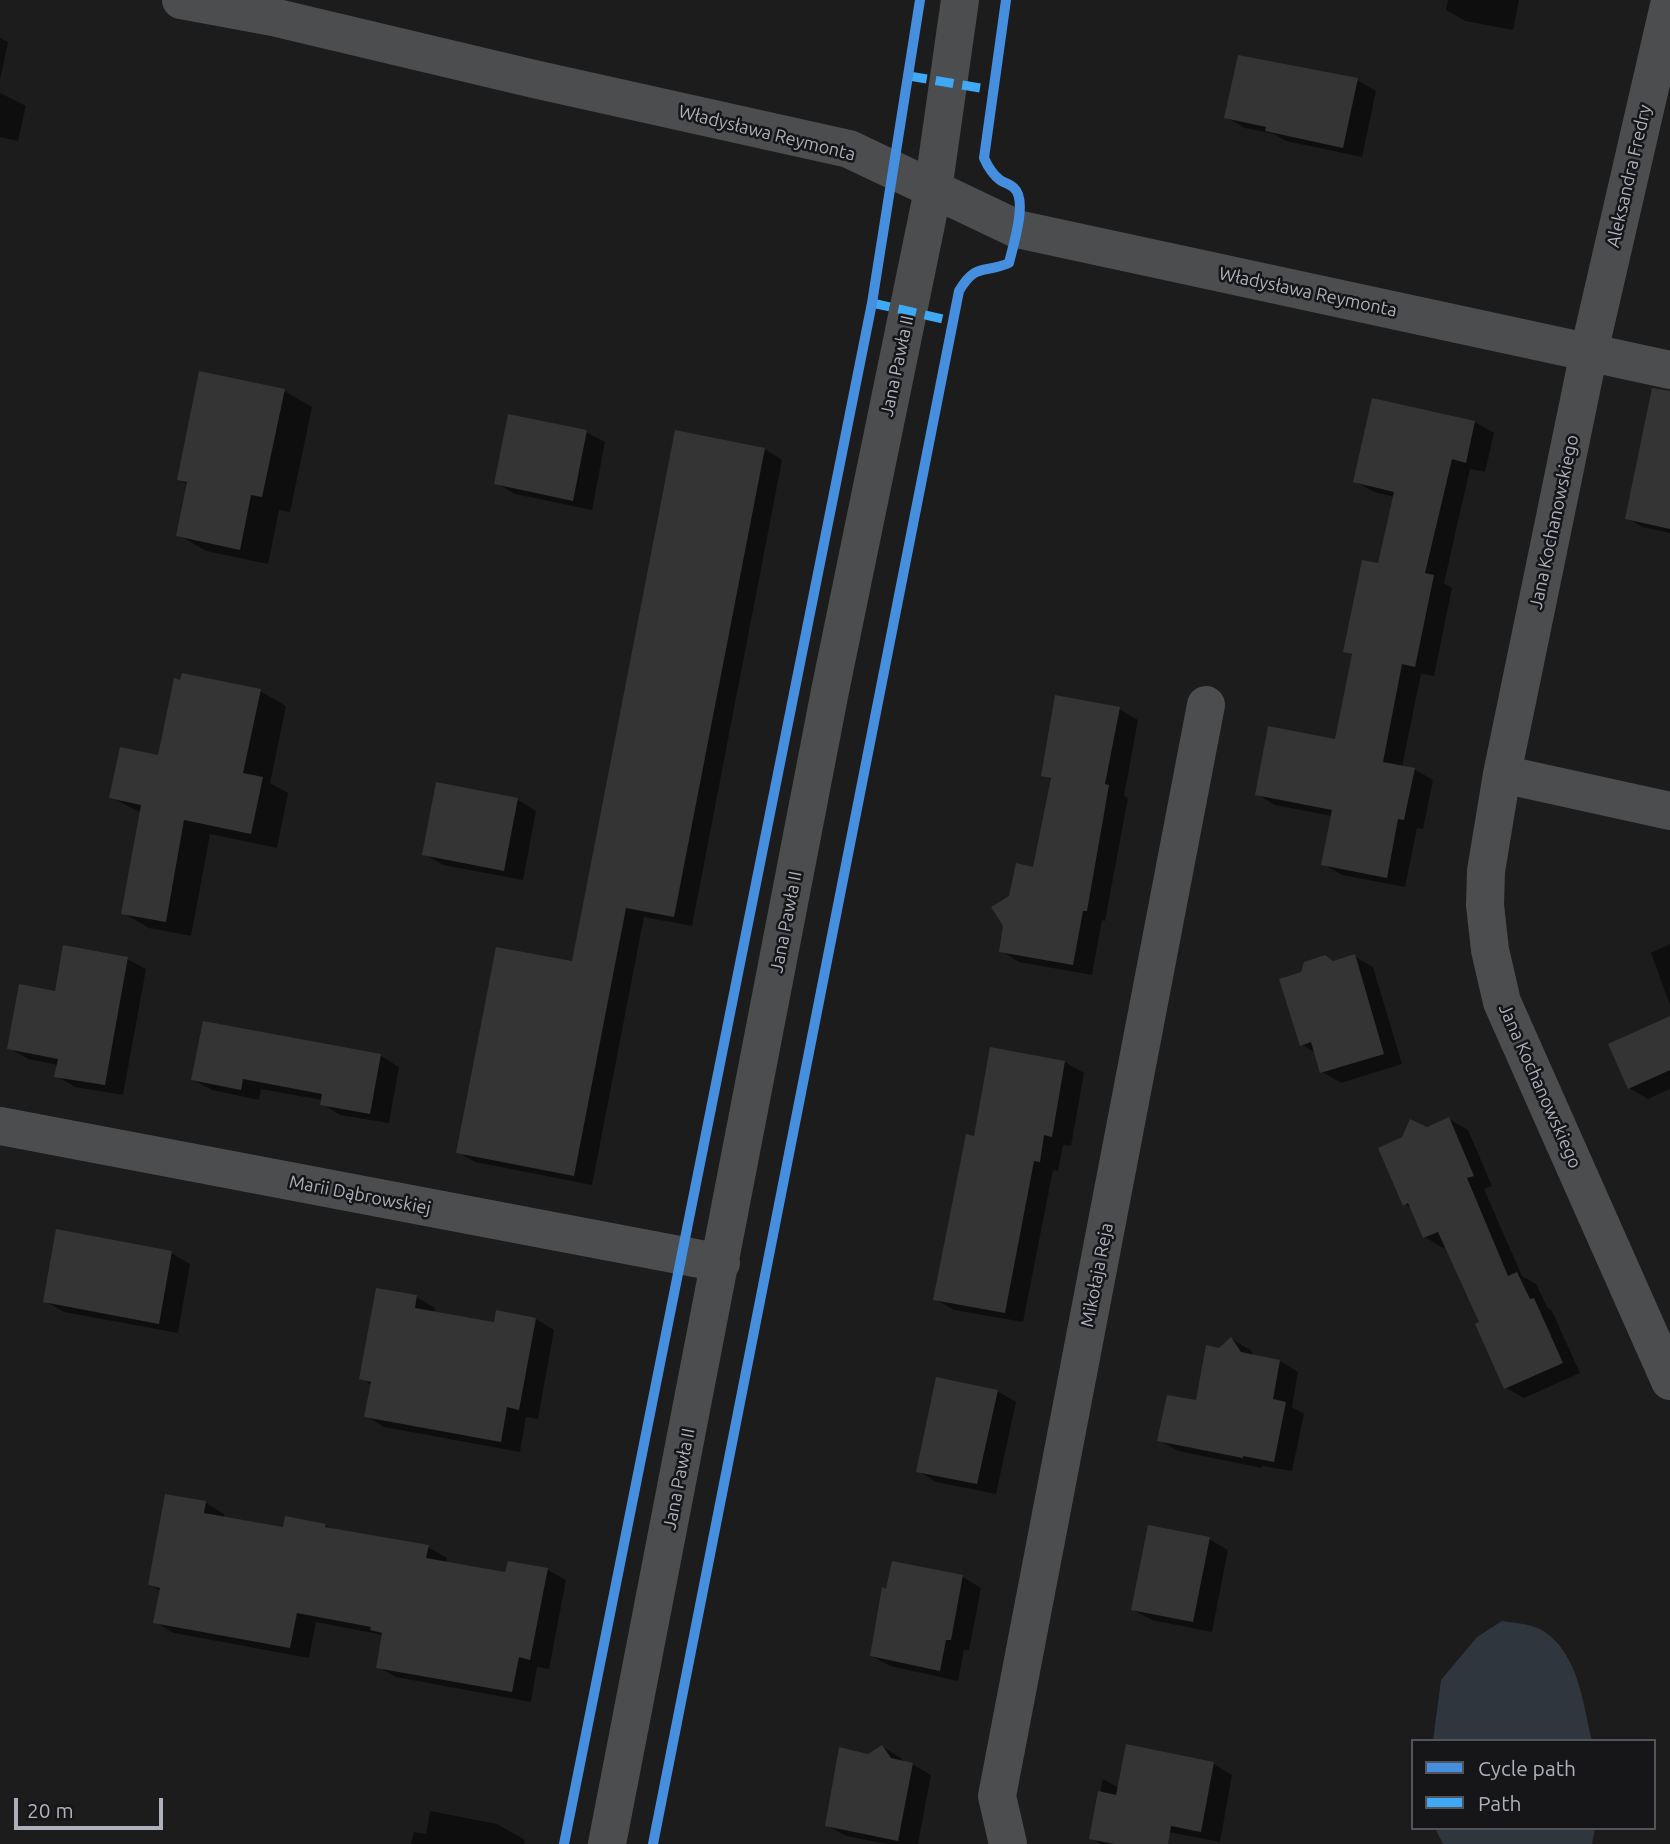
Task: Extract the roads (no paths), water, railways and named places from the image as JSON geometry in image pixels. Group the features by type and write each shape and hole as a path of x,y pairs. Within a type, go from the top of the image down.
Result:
{"street":[{"name":"Władysława Reymonta","path":"181,0 275,8 534,79 849,149 1017,229 1670,370"},
{"name":"Jana Pawła II","path":"607,1844 830,691 933,190 960,0"},
{"name":"Aleksandra Fredry","path":"1589,352 1670,1"},
{"name":"Jana Kochanowskiego","path":"1589,352 1502,774 1486,871 1485,905 1490,950 1502,1002 1670,1381"},
{"name":"Mikołaja Reja","path":"1008,1844 997,1796 1206,705"},
{"path":"1502,774 1670,811"},
{"name":"Marii Dąbrowskiej","path":"0,1126 721,1263"}]}
